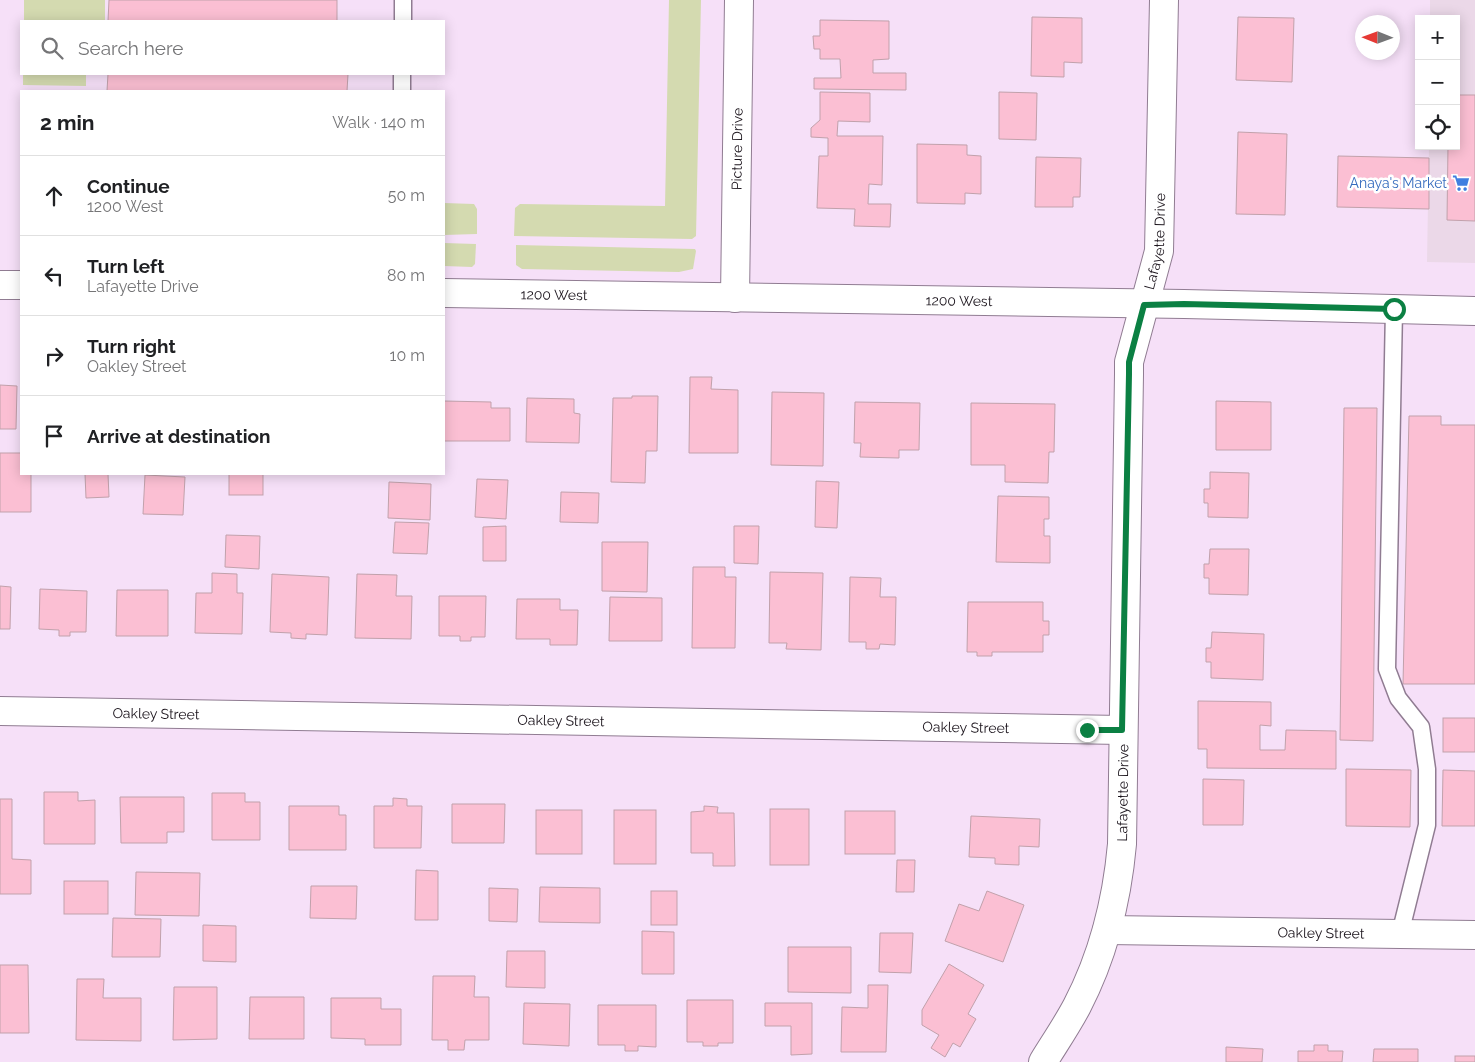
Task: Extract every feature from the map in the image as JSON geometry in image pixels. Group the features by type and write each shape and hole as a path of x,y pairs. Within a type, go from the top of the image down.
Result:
{"street":[{"name":"Picture Drive","path":"735,298 739,0"},
{"name":"Lafayette Drive","path":"1043,1062 1077,1007 1093,972 1107,930 1119,873 1122,844 1122,730 1129,362 1159,251 1164,0"},
{"path":"0,285 20,285"},
{"name":"1200 West","path":"445,293 1144,305 1184,304 1475,311"},
{"name":"Oakley Street","path":"0,711 1122,730"},
{"name":"Oakley Street","path":"1107,930 1475,935"}],"lane":[{"path":"403,0 403,20"},
{"path":"402,75 402,90"},
{"path":"1394,309 1388,669 1398,698 1421,727 1427,769 1427,824 1400,934"}],"shaded area":[{"path":"1430,0 1475,0 1475,263 1427,262 1429,150 1460,150 1460,15 1430,15"}],"green space":[{"path":"24,0 105,0 105,20 24,20"},
{"path":"669,0 701,0 696,236 692,239 514,236 515,208 520,204 665,206"},
{"path":"23,75 86,75 86,86 23,85"},
{"path":"445,203 474,204 477,209 477,234 445,235"},
{"path":"445,243 476,244 475,264 472,267 445,266"},
{"path":"516,245 695,249 696,251 693,269 679,272 522,269 516,265"}],"building":[{"path":"109,0 337,0 337,20 108,20"},
{"path":"1032,17 1082,18 1082,63 1064,62 1064,77 1031,76"},
{"path":"1238,17 1294,18 1292,82 1236,80"},
{"path":"820,20 889,21 889,59 873,60 873,73 906,73 906,90 814,89 814,78 841,78 840,59 820,59 820,49 814,49 813,36 820,36"},
{"path":"108,75 348,75 347,90 107,90"},
{"path":"820,92 870,93 870,122 838,121 837,136 883,136 882,185 869,184 868,204 891,204 890,227 854,226 855,209 817,208 819,156 828,156 828,138 811,137 811,128 820,120"},
{"path":"999,92 1037,93 1036,140 999,139"},
{"name":"Anaya's Market","path":"1460,95 1475,95 1475,221 1447,220 1448,150 1460,150"},
{"path":"1238,132 1287,134 1285,215 1236,214"},
{"path":"917,144 967,145 967,155 981,156 981,194 965,193 965,204 917,203"},
{"path":"1338,156 1429,158 1429,209 1337,207"},
{"path":"1036,157 1081,158 1080,197 1073,197 1073,207 1035,207"},
{"path":"690,377 712,377 711,389 738,390 738,453 689,453"},
{"path":"0,385 17,386 16,429 0,429"},
{"path":"772,392 824,393 823,466 771,465"},
{"path":"632,396 658,396 657,451 646,451 645,483 611,482 613,398 632,398"},
{"path":"527,398 574,399 574,413 580,414 579,443 526,442"},
{"path":"445,401 491,402 491,408 510,408 510,441 445,441"},
{"path":"1216,401 1271,402 1271,450 1216,450"},
{"path":"855,402 920,403 919,450 899,450 899,458 860,457 861,443 854,443"},
{"path":"971,403 1055,404 1054,452 1049,452 1048,483 1005,482 1005,465 971,465"},
{"path":"1344,408 1377,408 1373,741 1340,740"},
{"path":"1409,416 1441,416 1441,425 1475,425 1475,684 1403,684"},
{"path":"0,453 20,453 20,475 31,475 31,512 0,512"},
{"path":"1210,472 1249,473 1248,518 1208,517 1208,503 1204,503 1204,489 1210,489"},
{"path":"85,475 108,475 109,497 86,498"},
{"path":"145,475 185,477 183,515 143,514"},
{"path":"229,475 263,475 263,495 229,495"},
{"path":"477,479 508,480 506,519 475,517"},
{"path":"816,481 839,482 837,528 815,527"},
{"path":"389,482 431,484 430,520 388,518"},
{"path":"561,492 599,493 598,523 560,522"},
{"path":"998,496 1049,497 1049,519 1044,519 1044,536 1050,536 1050,563 996,562"},
{"path":"395,522 429,523 427,554 393,553"},
{"path":"506,526 506,561 483,561 483,527"},
{"path":"734,526 759,526 758,564 734,563"},
{"path":"226,535 260,536 259,569 225,567"},
{"path":"602,542 648,542 647,592 602,591"},
{"path":"1210,549 1249,549 1248,595 1209,594 1209,578 1204,578 1204,564 1209,564"},
{"path":"693,567 725,567 725,577 736,577 735,648 692,648"},
{"path":"770,572 823,573 821,650 786,649 787,643 769,643"},
{"path":"212,573 237,574 237,593 243,593 242,634 195,633 196,593 212,593"},
{"path":"272,574 329,577 327,635 306,634 306,639 291,638 291,633 270,632"},
{"path":"357,574 397,575 396,596 412,596 411,639 355,638"},
{"path":"850,577 881,578 880,597 896,597 895,645 880,644 879,649 866,649 866,642 849,642"},
{"path":"0,586 11,587 10,629 0,629"},
{"path":"40,589 87,591 86,632 70,632 70,636 59,636 59,630 39,629"},
{"path":"117,590 168,590 168,636 116,636"},
{"path":"439,596 486,596 485,637 471,637 471,641 460,641 460,636 439,636"},
{"path":"610,597 662,598 662,641 609,641"},
{"path":"517,599 560,599 560,610 578,610 577,645 550,645 550,639 516,639"},
{"path":"968,602 1043,602 1043,621 1049,621 1049,635 1043,635 1043,652 992,652 992,656 977,656 977,652 967,652"},
{"path":"1212,632 1264,634 1263,680 1211,678 1211,662 1206,662 1206,648 1211,648"},
{"path":"1198,701 1271,702 1271,726 1260,725 1260,750 1285,750 1286,730 1336,731 1336,769 1207,768 1207,749 1198,749"},
{"path":"1443,718 1475,718 1475,752 1443,752"},
{"path":"1346,769 1411,770 1410,827 1346,826"},
{"path":"1443,770 1475,771 1475,826 1442,826"},
{"path":"1203,779 1244,780 1243,825 1203,825"},
{"path":"44,792 78,792 78,801 95,800 95,844 44,844"},
{"path":"212,793 245,793 245,802 260,802 260,840 212,840"},
{"path":"120,797 184,797 184,832 167,832 167,843 121,843"},
{"path":"393,798 407,799 407,806 422,806 421,848 374,848 374,806 393,806"},
{"path":"0,799 12,799 12,859 31,860 31,894 0,894"},
{"path":"452,804 505,804 504,843 452,843"},
{"path":"289,806 339,806 339,815 346,815 346,850 289,850"},
{"path":"704,806 718,807 717,813 734,813 735,866 713,866 713,853 691,853 691,812 704,811"},
{"path":"770,809 809,809 809,865 770,865"},
{"path":"536,810 582,810 582,854 536,854"},
{"path":"614,810 656,810 656,864 614,864"},
{"path":"845,811 895,811 895,854 845,854"},
{"path":"971,816 1040,819 1039,847 1019,846 1019,865 995,864 995,858 969,857"},
{"path":"897,860 915,860 914,892 896,892"},
{"path":"416,870 438,871 438,920 415,920"},
{"path":"136,872 200,873 199,916 135,915"},
{"path":"64,881 108,881 108,914 64,914"},
{"path":"311,886 357,886 356,919 310,918"},
{"path":"540,887 600,888 600,923 539,922"},
{"path":"489,888 518,889 517,922 489,921"},
{"path":"651,891 677,891 677,925 651,925"},
{"path":"987,891 1024,905 1003,962 945,941 959,904 979,911"},
{"path":"113,918 161,919 160,957 112,957"},
{"path":"203,925 236,926 236,962 203,961"},
{"path":"642,931 674,932 674,974 642,974"},
{"path":"880,933 913,933 911,973 879,972"},
{"path":"788,947 851,947 851,993 788,992"},
{"path":"507,951 545,951 545,988 506,987"},
{"path":"949,964 984,985 968,1014 976,1019 960,1047 953,1043 945,1057 931,1048 939,1035 922,1025 922,1010"},
{"path":"0,965 28,965 29,1033 0,1033"},
{"path":"433,976 475,976 474,997 489,997 489,1040 465,1040 464,1050 448,1050 448,1040 432,1040"},
{"path":"77,979 104,979 103,998 141,998 141,1041 76,1040"},
{"path":"868,985 888,985 886,1052 841,1052 842,1007 868,1008"},
{"path":"174,987 217,987 217,1039 173,1040"},
{"path":"250,997 304,997 304,1039 249,1039"},
{"path":"331,998 381,998 381,1009 401,1009 401,1045 365,1045 365,1039 331,1038"},
{"path":"687,1000 733,1000 733,1043 703,1046 703,1042 687,1042"},
{"path":"524,1003 570,1004 569,1046 523,1044"},
{"path":"765,1003 812,1003 812,1054 791,1055 791,1026 765,1026"},
{"path":"598,1005 656,1005 656,1047 638,1046 638,1051 625,1051 625,1045 598,1045"},
{"path":"1314,1045 1328,1045 1328,1051 1343,1051 1342,1062 1298,1062 1298,1051 1314,1051"},
{"path":"1226,1047 1263,1049 1262,1062 1226,1062"},
{"path":"1374,1049 1418,1049 1418,1062 1373,1062"},
{"path":"1455,1056 1475,1056 1475,1062 1455,1062"}],"place":[{"name":"Anaya's Market","path":"1461,183"}],"route":[{"path":"1087,730 1122,730 1129,362 1144,305 1184,304 1394,309"}]}
